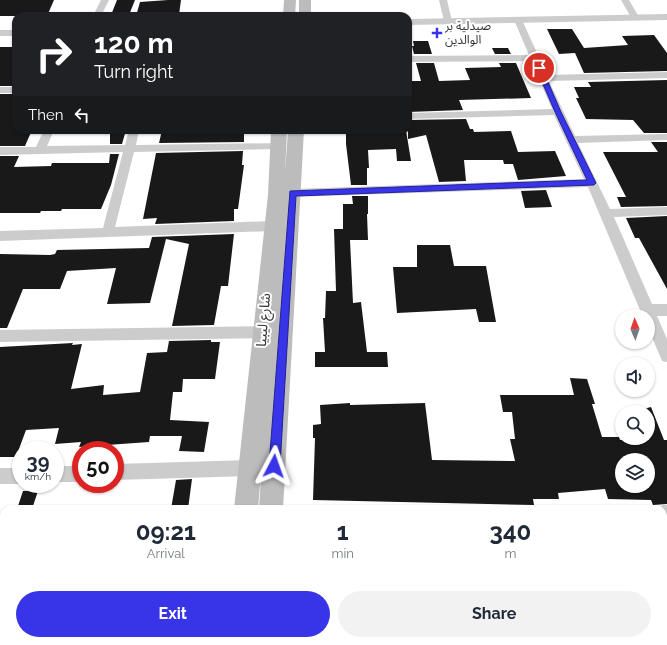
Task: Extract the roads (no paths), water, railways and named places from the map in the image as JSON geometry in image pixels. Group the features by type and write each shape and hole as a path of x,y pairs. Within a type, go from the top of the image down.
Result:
{"main road":[{"path":"289,12 290,0"},
{"path":"304,12 305,0"},
{"name":"شارع ليبيا","path":"246,505 262,332 292,193 296,134"},
{"name":"شارع ليبيا","path":"271,505 283,332 279,255 272,226 279,138"}],"street":[{"path":"99,12 105,0"},
{"path":"443,0 448,21"},
{"path":"625,0 635,17"},
{"path":"412,22 667,17"},
{"path":"518,20 558,112 606,213 647,309"},
{"path":"0,33 12,33"},
{"path":"412,59 534,58"},
{"path":"544,78 667,75"},
{"path":"0,90 12,90"},
{"path":"412,116 558,112"},
{"path":"40,150 47,134"},
{"path":"108,232 133,134"},
{"path":"572,140 667,137"},
{"path":"0,152 129,149 279,138"},
{"path":"292,193 592,183"},
{"path":"606,213 667,211"},
{"path":"0,236 272,226"},
{"path":"655,310 667,310"},
{"path":"655,328 667,356"},
{"path":"0,336 283,332"},
{"path":"124,472 251,468"},
{"path":"0,476 12,476"}],"place":[{"name":"صيدلية بر الوالدين","path":"437,33"}]}
